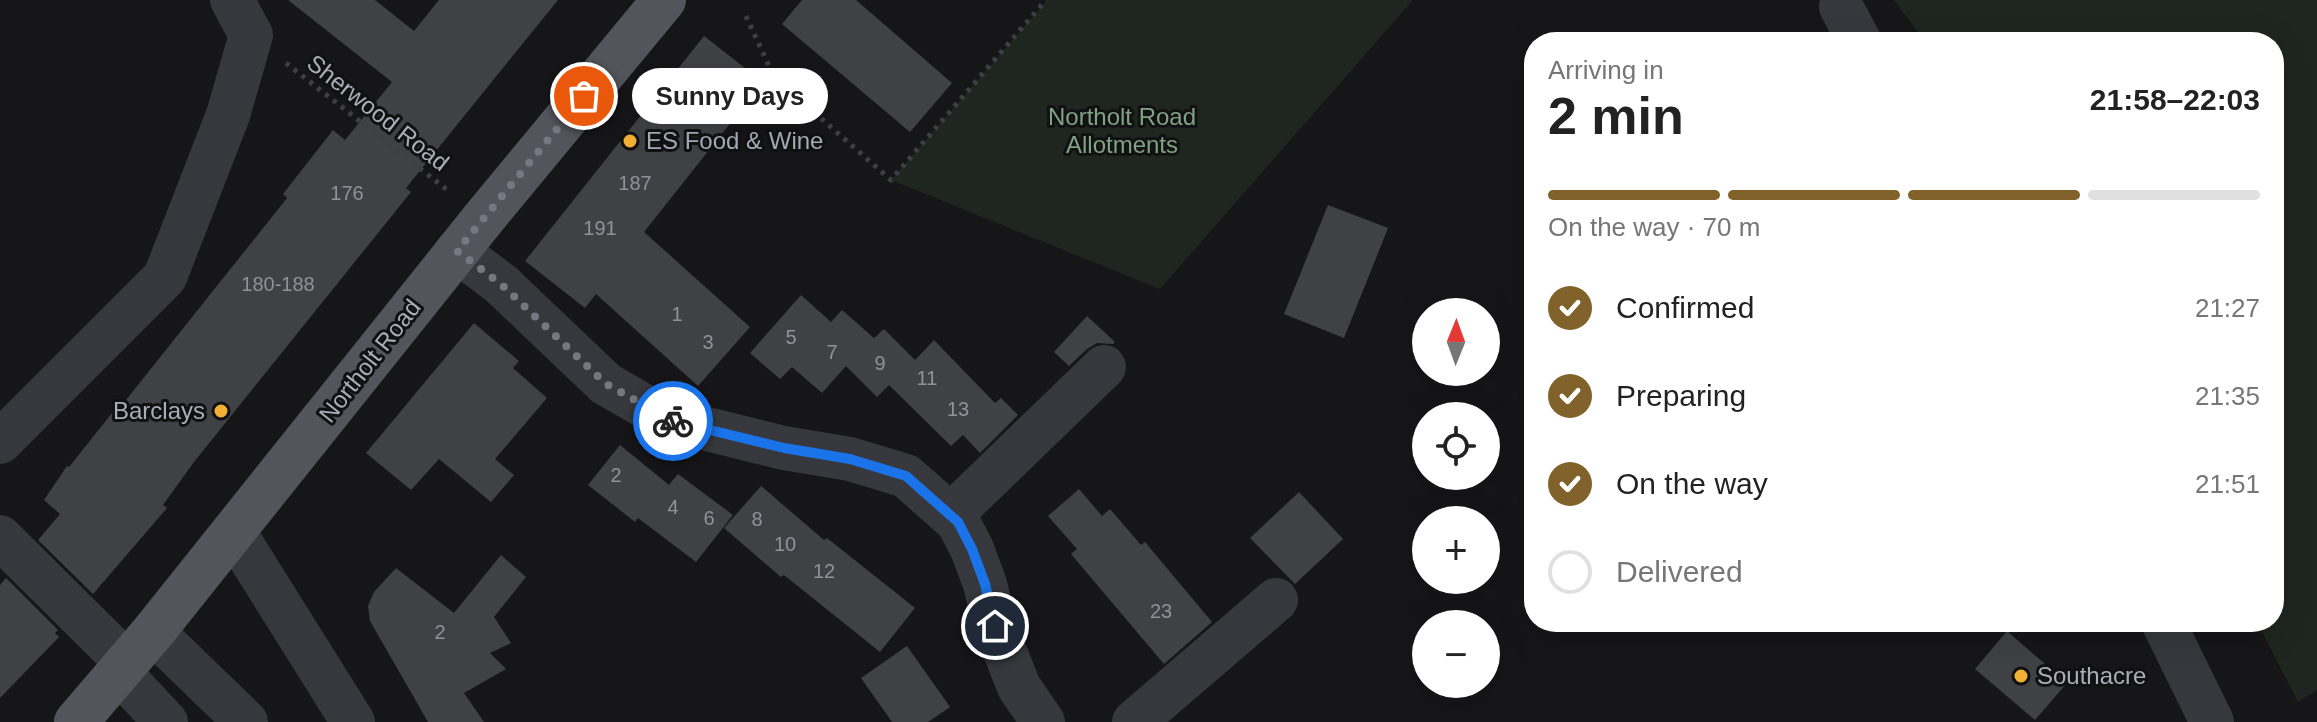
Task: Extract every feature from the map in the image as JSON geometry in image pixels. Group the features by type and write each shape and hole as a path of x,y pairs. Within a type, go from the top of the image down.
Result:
{"main road":[{"name":"Northolt Road","path":"76,722 234,532 470,235 664,0"}],"street":[{"path":"0,442 165,277 228,115 241,17"},
{"path":"470,235 501,284 606,384 667,419 784,448 850,459 906,476 958,522 985,584 995,626 1019,687 1043,722"},
{"path":"951,515 1104,367"},
{"path":"234,532 353,722"},
{"path":"0,537 133,656 246,722"},
{"path":"1134,722 1276,600"},
{"path":"2168,632 2212,722"},
{"path":"133,656 166,722"}],"path":[{"path":"746,16 774,77 891,180 1046,0"},
{"name":"Sherwood Road","path":"241,17 409,160 470,235"}],"green space":[{"name":"Northolt Road Allotments","path":"1047,0 1413,0 1160,289 891,180"},
{"path":"1894,0 2317,0 2317,690 2298,702 2262,632 2284,632 2284,32 1918,32"}],"building":[{"path":"288,0 375,0 414,31 439,0 558,0 406,188 411,192 194,462 163,505 167,508 93,594 38,540 60,514 44,500 67,466 120,403 122,405 287,198 283,194 333,130 345,140 392,82"},
{"path":"802,0 856,0 952,83 910,132 782,24"},
{"path":"704,36 763,82 644,232 750,327 698,386 596,294 585,308 525,261"},
{"path":"1328,205 1388,228 1344,338 1284,314"},
{"path":"801,295 831,322 842,310 874,338 884,329 915,360 934,340 995,403 1001,398 1018,415 980,453 963,435 951,446 889,385 877,397 846,366 822,393 792,367 780,379 750,353"},
{"path":"1087,316 1115,342 1097,343 1069,366 1054,352"},
{"path":"474,323 519,361 513,368 547,398 495,459 514,475 491,502 439,459 411,490 366,453"},
{"path":"620,445 669,485 678,474 733,515 696,562 638,518 635,522 588,485"},
{"path":"761,486 824,540 827,538 915,608 880,652 784,575 781,577 724,528"},
{"path":"1079,489 1102,516 1110,509 1141,545 1145,542 1212,622 1164,664 1071,554 1077,549 1048,516"},
{"path":"1299,492 1343,539 1295,584 1250,538"},
{"path":"501,555 526,577 494,617 511,643 490,653 506,669 464,693 484,722 428,722 370,621 368,606 374,592 396,568 454,613"},
{"path":"6,578 58,630 55,633 59,637 0,698 0,585"},
{"name":"Southacre","path":"2008,632 2067,683 2035,720 1975,669"},
{"path":"907,646 950,707 928,722 892,722 861,678"}],"way so far":[{"path":"584,96 457,251 501,284 606,384 673,421"}],"place":[{"name":"Sunny Days","path":"584,96"},
{"name":"ES Food & Wine","path":"630,141"},
{"name":"Barclays","path":"221,411"},
{"name":"Southacre","path":"2021,676"}],"route":[{"path":"673,421 784,448 850,459 906,476 958,522 985,584 995,626"}]}
